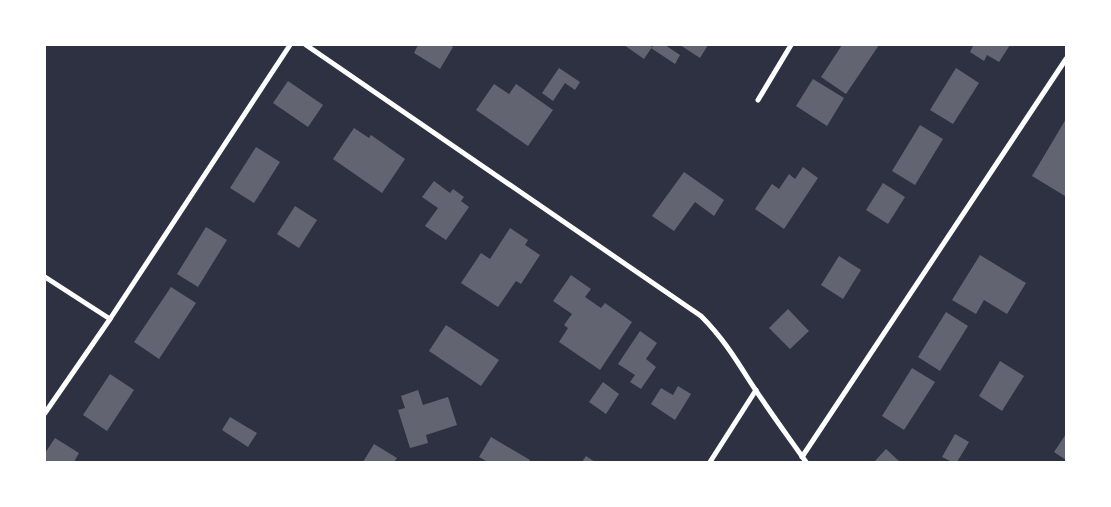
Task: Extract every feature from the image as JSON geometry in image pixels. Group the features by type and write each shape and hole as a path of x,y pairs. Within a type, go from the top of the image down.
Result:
{"street":[{"path":"45,413 110,319 290,45"},
{"path":"306,45 701,316 719,334 806,462"},
{"path":"758,100 791,45"},
{"path":"802,457 1066,60"},
{"path":"45,277 110,319"},
{"path":"710,462 756,390"}],"building":[{"path":"418,45 450,45 453,47 440,69 414,53"},
{"path":"624,45 649,45 652,47 644,59"},
{"path":"654,45 665,45 680,55 675,64 651,48"},
{"path":"680,45 708,45 700,58"},
{"path":"842,45 879,45 846,94 821,77"},
{"path":"971,45 1010,45 999,62 987,55 984,61 970,52 973,46"},
{"path":"559,68 580,82 575,90 565,83 553,101 542,93"},
{"path":"956,68 979,83 953,124 930,110"},
{"path":"813,79 844,98 827,126 796,106"},
{"path":"288,81 323,105 308,127 273,103"},
{"path":"494,84 509,94 516,84 553,110 528,146 476,110"},
{"path":"1066,119 1066,194 1065,196 1032,176"},
{"path":"920,125 943,139 915,185 892,171"},
{"path":"354,128 369,138 371,135 405,159 382,193 333,159"},
{"path":"256,147 280,162 254,203 230,188"},
{"path":"803,167 818,178 784,229 755,209 772,184 779,189 789,174 795,179"},
{"path":"684,172 724,200 714,216 695,202 674,231 652,216"},
{"path":"434,181 450,193 453,189 464,197 461,201 469,207 446,240 425,226 438,208 422,197"},
{"path":"883,183 905,197 888,224 866,210"},
{"path":"295,206 317,220 299,248 277,234"},
{"path":"206,227 227,240 198,287 177,274"},
{"path":"510,228 528,240 525,245 540,255 521,284 516,281 498,307 461,283 481,253 490,259"},
{"path":"980,255 1026,283 1007,314 984,300 976,314 952,300"},
{"path":"839,256 861,270 843,299 821,285"},
{"path":"571,275 591,289 585,297 601,308 605,303 632,322 600,370 559,342 568,328 564,325 572,314 553,301"},
{"path":"171,287 196,303 159,359 134,342"},
{"path":"788,309 809,331 790,349 769,328"},
{"path":"946,312 968,326 940,371 918,357"},
{"path":"446,325 499,360 481,386 429,351"},
{"path":"640,331 657,343 646,359 656,367 641,389 630,382 635,375 618,364"},
{"path":"1000,361 1024,376 1002,411 979,396"},
{"path":"912,368 935,382 904,430 882,416"},
{"path":"110,374 134,390 107,431 83,415"},
{"path":"603,382 619,394 606,414 589,402"},
{"path":"678,386 691,394 675,420 651,404 661,388 673,395"},
{"path":"418,390 423,405 448,397 457,425 426,435 428,443 410,448 398,410 405,408 401,396"},
{"path":"230,417 257,433 248,447 222,430"},
{"path":"955,434 969,442 957,462 952,462 942,457"},
{"path":"1066,434 1066,460 1054,452"},
{"path":"491,437 530,460 529,462 488,462 479,457"},
{"path":"55,438 79,453 74,462 45,462 45,453"},
{"path":"374,444 397,458 394,462 363,462"},
{"path":"886,449 900,462 874,462"},
{"path":"586,456 595,462 582,462"}]}
